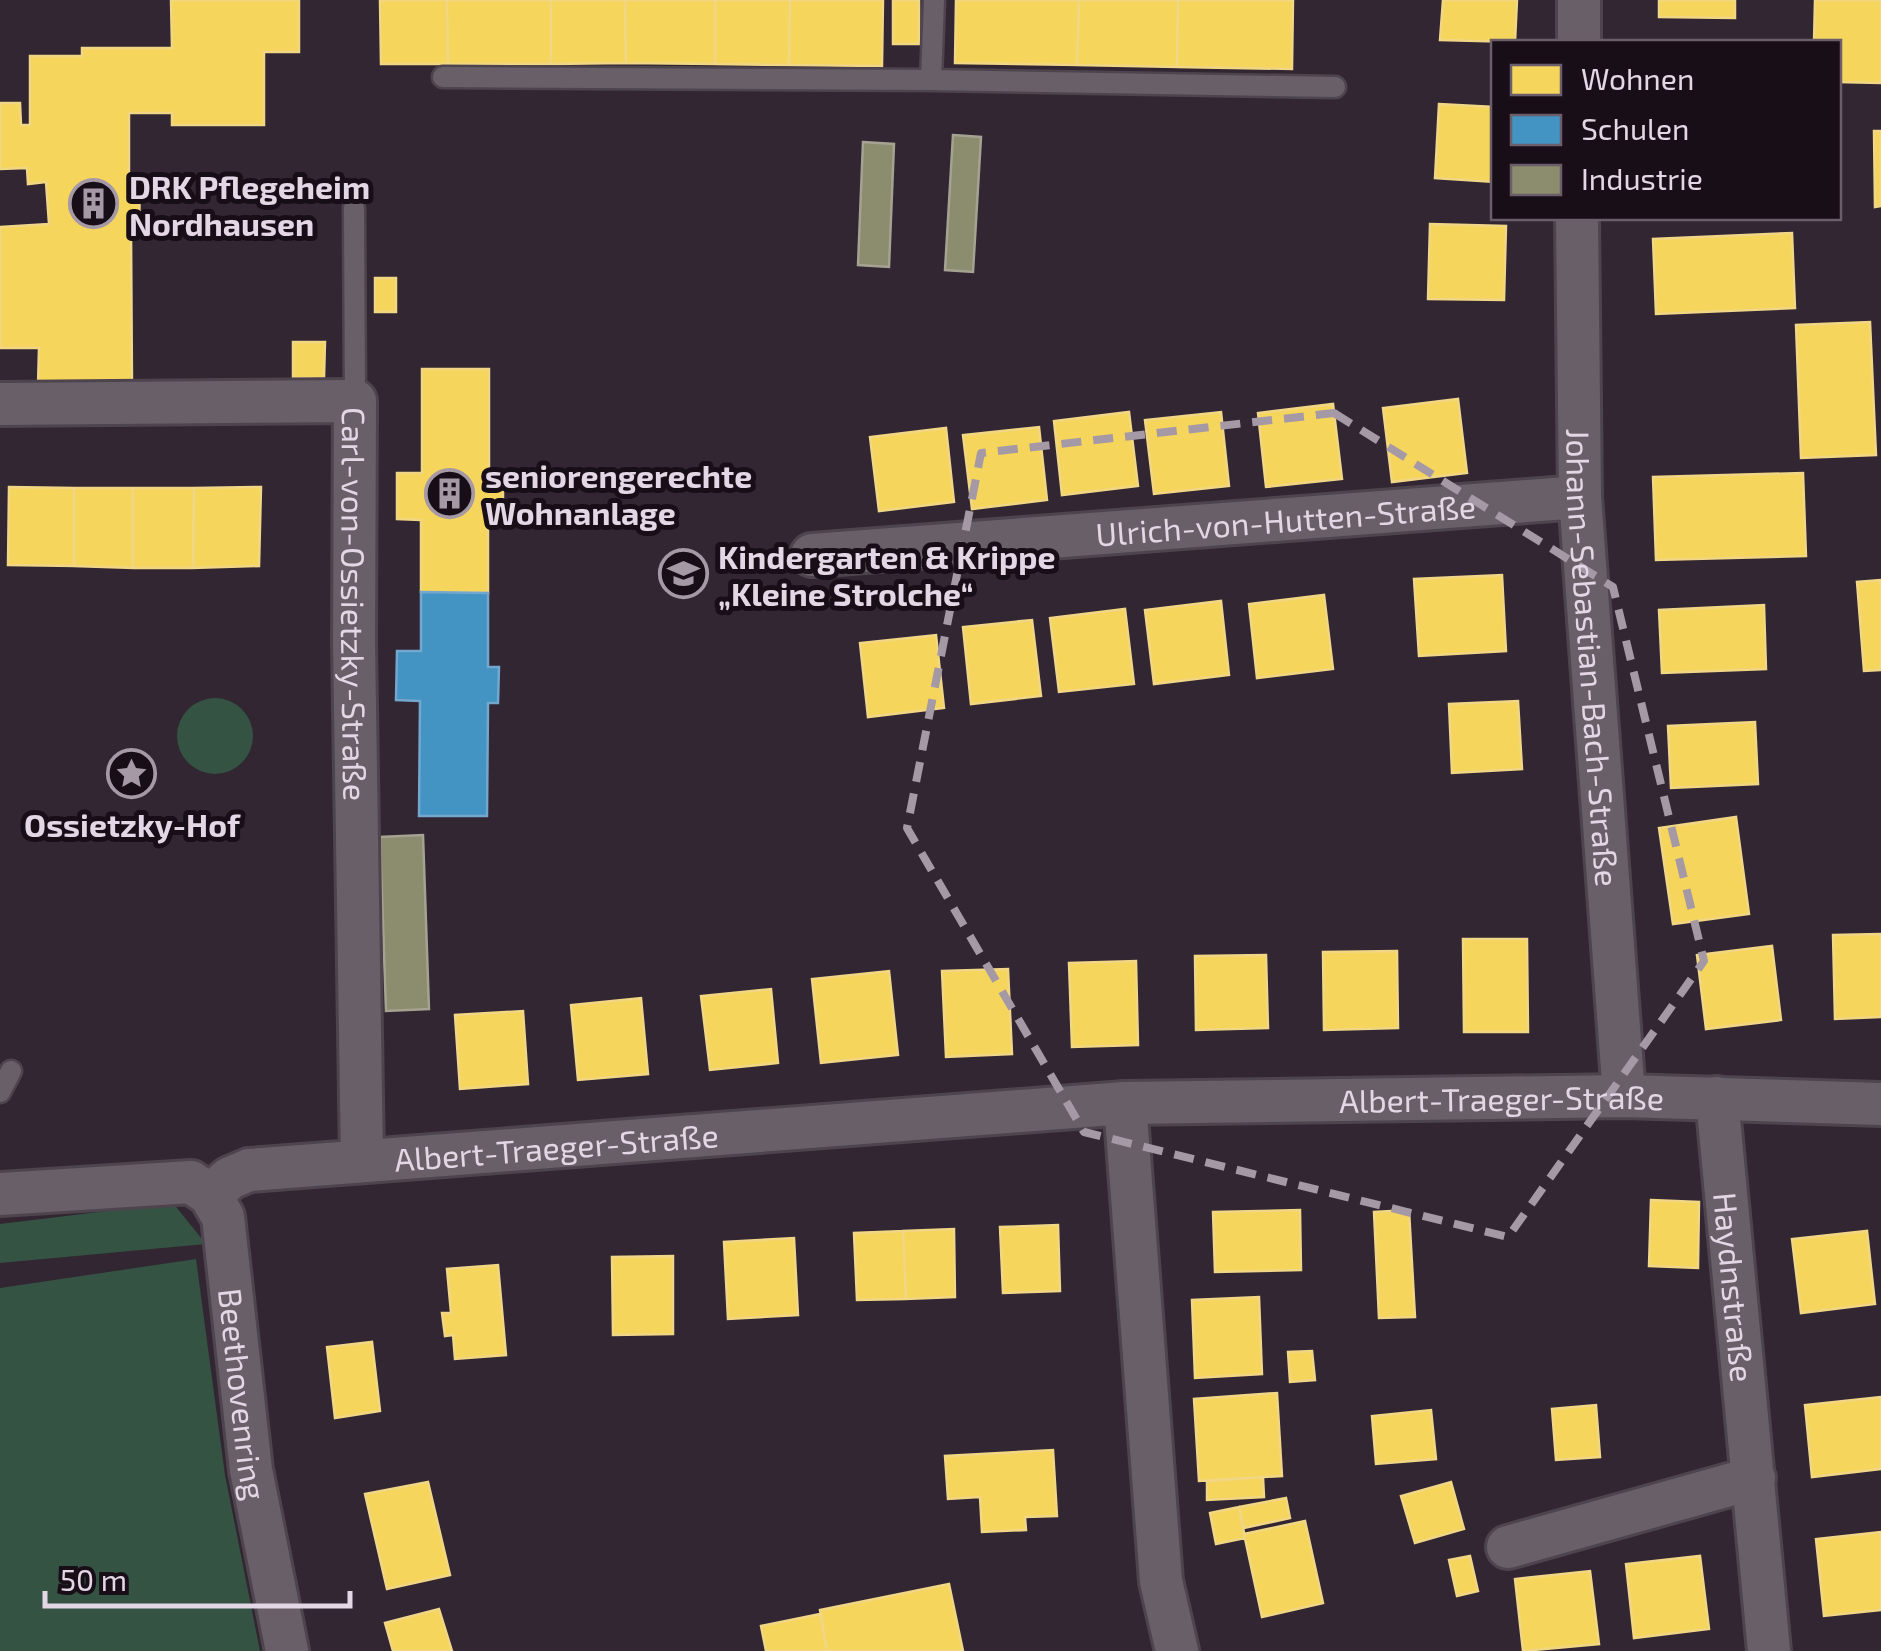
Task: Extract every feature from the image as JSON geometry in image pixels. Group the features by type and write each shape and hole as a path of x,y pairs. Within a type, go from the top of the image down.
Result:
{"street":[{"path":"1578,40 1579,0"},
{"name":"Johann-Sebastian-Bach-Straße","path":"1577,220 1580,497 1624,1096"},
{"name":"Carl-von-Ossietzky-Straße","path":"0,404 356,401 354,643 362,1161"},
{"name":"Ulrich-von-Hutten-Straße","path":"812,555 1580,497"},
{"name":"Albert-Traeger-Straße","path":"210,1195 230,1178 249,1170 1126,1104 1624,1096 1881,1104"},
{"name":"Haydnstraße","path":"1717,1098 1769,1651"},
{"path":"1126,1104 1161,1581 1177,1651"},
{"path":"0,1194 191,1182 210,1195"},
{"name":"Beethovenring","path":"210,1195 224,1217 251,1470 287,1651"},
{"path":"1508,1547 1754,1478"}],"lane":[{"path":"931,80 934,0"},
{"path":"443,77 931,80 1335,88"},
{"path":"354,208 356,401"},
{"path":"0,1092 11,1071"}],"highlighted area":[{"path":"1334,413 1613,587 1704,961 1508,1237 1084,1132 907,828 981,453"}],"green space":[{"path":"215,698 242,709 253,736 242,763 215,774 188,763 177,736 188,709"},
{"path":"173,1203 206,1244 0,1263 0,1224"},
{"path":"196,1259 225,1475 260,1651 0,1651 0,1288"}],"building: Wohnen":[{"name":"DRK Pflegeheim Nordhausen","path":"171,0 299,0 299,52 264,52 264,125 172,125 172,113 129,113 129,180 140,179 139,229 131,229 132,385 38,386 39,348 0,348 0,227 49,224 46,182 28,184 27,168 0,169 0,103 20,103 21,125 30,125 30,56 82,56 82,48 172,48"},
{"path":"380,0 447,0 448,64 381,64"},
{"path":"447,0 551,0 551,64 448,64"},
{"path":"551,0 625,0 626,63 551,64"},
{"path":"625,0 715,0 715,64 626,63"},
{"path":"715,0 790,0 789,65 715,64"},
{"path":"790,0 883,0 882,66 789,65"},
{"path":"893,0 919,0 919,44 893,44"},
{"path":"956,0 1079,0 1077,65 955,63"},
{"path":"1079,0 1178,0 1177,67 1077,65"},
{"path":"1178,0 1293,0 1292,69 1177,67"},
{"path":"1443,0 1517,0 1515,40 1440,40"},
{"path":"1659,0 1735,0 1735,18 1659,17"},
{"path":"1815,0 1881,0 1881,83 1841,82 1841,40 1814,40"},
{"path":"1439,104 1491,107 1491,182 1435,178"},
{"path":"1874,131 1881,131 1881,206 1875,207"},
{"path":"1430,224 1506,226 1504,300 1428,299"},
{"path":"1792,233 1795,308 1656,314 1653,239"},
{"path":"375,278 396,278 396,312 375,312"},
{"path":"1870,322 1876,455 1801,458 1796,325"},
{"path":"293,342 325,342 324,378 293,378"},
{"name":"seniorengerechte Wohnanlage","path":"422,369 489,369 489,480 503,480 503,517 488,517 488,593 421,592 421,520 397,519 397,473 422,473"},
{"path":"1458,399 1467,473 1392,482 1383,408"},
{"path":"1333,404 1342,479 1266,487 1258,413"},
{"path":"1129,412 1138,486 1062,495 1054,421"},
{"path":"1221,412 1229,486 1154,494 1145,420"},
{"path":"1039,427 1047,500 972,509 963,435"},
{"path":"946,428 954,502 879,511 870,437"},
{"path":"1803,473 1806,556 1656,560 1653,477"},
{"path":"9,487 74,488 74,566 8,565"},
{"path":"261,487 259,566 193,568 194,488"},
{"path":"74,488 133,488 133,568 74,566"},
{"path":"133,488 194,488 193,568 133,568"},
{"path":"1502,575 1506,651 1419,656 1414,579"},
{"path":"1881,580 1881,670 1864,671 1857,582"},
{"path":"1324,595 1333,669 1257,678 1249,604"},
{"path":"1221,601 1229,675 1154,684 1145,610"},
{"path":"1764,605 1766,669 1662,673 1659,610"},
{"path":"1125,609 1134,684 1059,692 1050,618"},
{"path":"1032,620 1041,696 971,704 963,627"},
{"path":"936,635 944,708 868,717 860,643"},
{"path":"1518,701 1522,769 1452,773 1449,704"},
{"path":"1755,722 1758,784 1671,788 1668,726"},
{"path":"1736,817 1749,914 1673,924 1659,828"},
{"path":"1881,934 1881,1017 1835,1019 1833,935"},
{"path":"1463,939 1527,939 1528,1032 1464,1032"},
{"path":"1772,946 1781,1020 1706,1029 1697,955"},
{"path":"1397,951 1398,1028 1324,1030 1323,952"},
{"path":"1266,955 1268,1028 1196,1030 1195,956"},
{"path":"1136,961 1138,1045 1072,1047 1069,963"},
{"path":"1008,969 1012,1054 946,1057 942,971"},
{"path":"889,971 898,1055 821,1063 812,979"},
{"path":"771,989 778,1063 710,1070 701,996"},
{"path":"641,998 648,1074 578,1080 571,1005"},
{"path":"523,1011 528,1084 460,1089 455,1015"},
{"path":"1651,1200 1699,1202 1698,1268 1649,1266"},
{"path":"1300,1210 1301,1270 1215,1272 1213,1212"},
{"path":"1409,1210 1415,1317 1379,1318 1374,1212"},
{"path":"1058,1225 1060,1291 1003,1293 1000,1227"},
{"path":"954,1229 955,1297 906,1299 903,1231"},
{"path":"903,1231 906,1299 857,1300 854,1233"},
{"path":"1867,1231 1875,1304 1801,1313 1792,1239"},
{"path":"794,1238 798,1315 728,1319 724,1242"},
{"path":"673,1256 673,1334 613,1335 612,1257"},
{"path":"498,1265 506,1355 455,1359 453,1335 445,1336 442,1313 451,1313 447,1269"},
{"path":"1259,1297 1262,1374 1195,1378 1192,1300"},
{"path":"372,1342 380,1411 335,1418 327,1347"},
{"path":"1312,1351 1315,1380 1290,1382 1288,1352"},
{"path":"1277,1393 1282,1476 1199,1481 1194,1399"},
{"path":"1881,1397 1881,1469 1812,1477 1805,1405"},
{"path":"1596,1405 1600,1457 1556,1460 1552,1409"},
{"path":"1431,1410 1436,1459 1376,1464 1372,1416"},
{"path":"1053,1450 1057,1516 1025,1517 1026,1530 982,1532 980,1497 948,1499 945,1456"},
{"path":"1263,1477 1264,1497 1207,1500 1207,1481"},
{"path":"428,1482 450,1575 387,1589 365,1494"},
{"path":"1451,1482 1464,1529 1415,1543 1401,1496"},
{"path":"1286,1498 1290,1518 1244,1528 1239,1507"},
{"path":"1239,1507 1245,1538 1216,1544 1210,1513"},
{"path":"1305,1521 1323,1603 1262,1617 1244,1534"},
{"path":"1881,1532 1881,1610 1824,1616 1816,1539"},
{"path":"1470,1556 1478,1591 1457,1596 1449,1560"},
{"path":"1700,1556 1709,1629 1634,1638 1626,1564"},
{"path":"1590,1571 1599,1644 1523,1651 1515,1579"},
{"path":"949,1584 963,1651 827,1651 820,1610"},
{"path":"439,1609 452,1651 393,1651 385,1623"},
{"path":"820,1614 827,1651 766,1651 761,1626"}],"building: Schulen":[{"path":"421,592 488,593 488,667 499,667 498,703 488,703 487,816 419,816 420,701 396,700 397,651 421,651"}],"building: Industrie":[{"path":"953,135 981,137 973,272 945,270"},
{"path":"863,142 894,144 889,267 858,265"},
{"path":"423,835 429,1009 386,1011 380,837"}],"place":[{"name":"DRK Pflegeheim Nordhausen","path":"94,204"},
{"name":"seniorengerechte Wohnanlage","path":"450,493"},
{"name":"Kindergarten & Krippe „Kleine Strolche“","path":"683,574"},
{"name":"Ossietzky-Hof","path":"132,774"}]}
